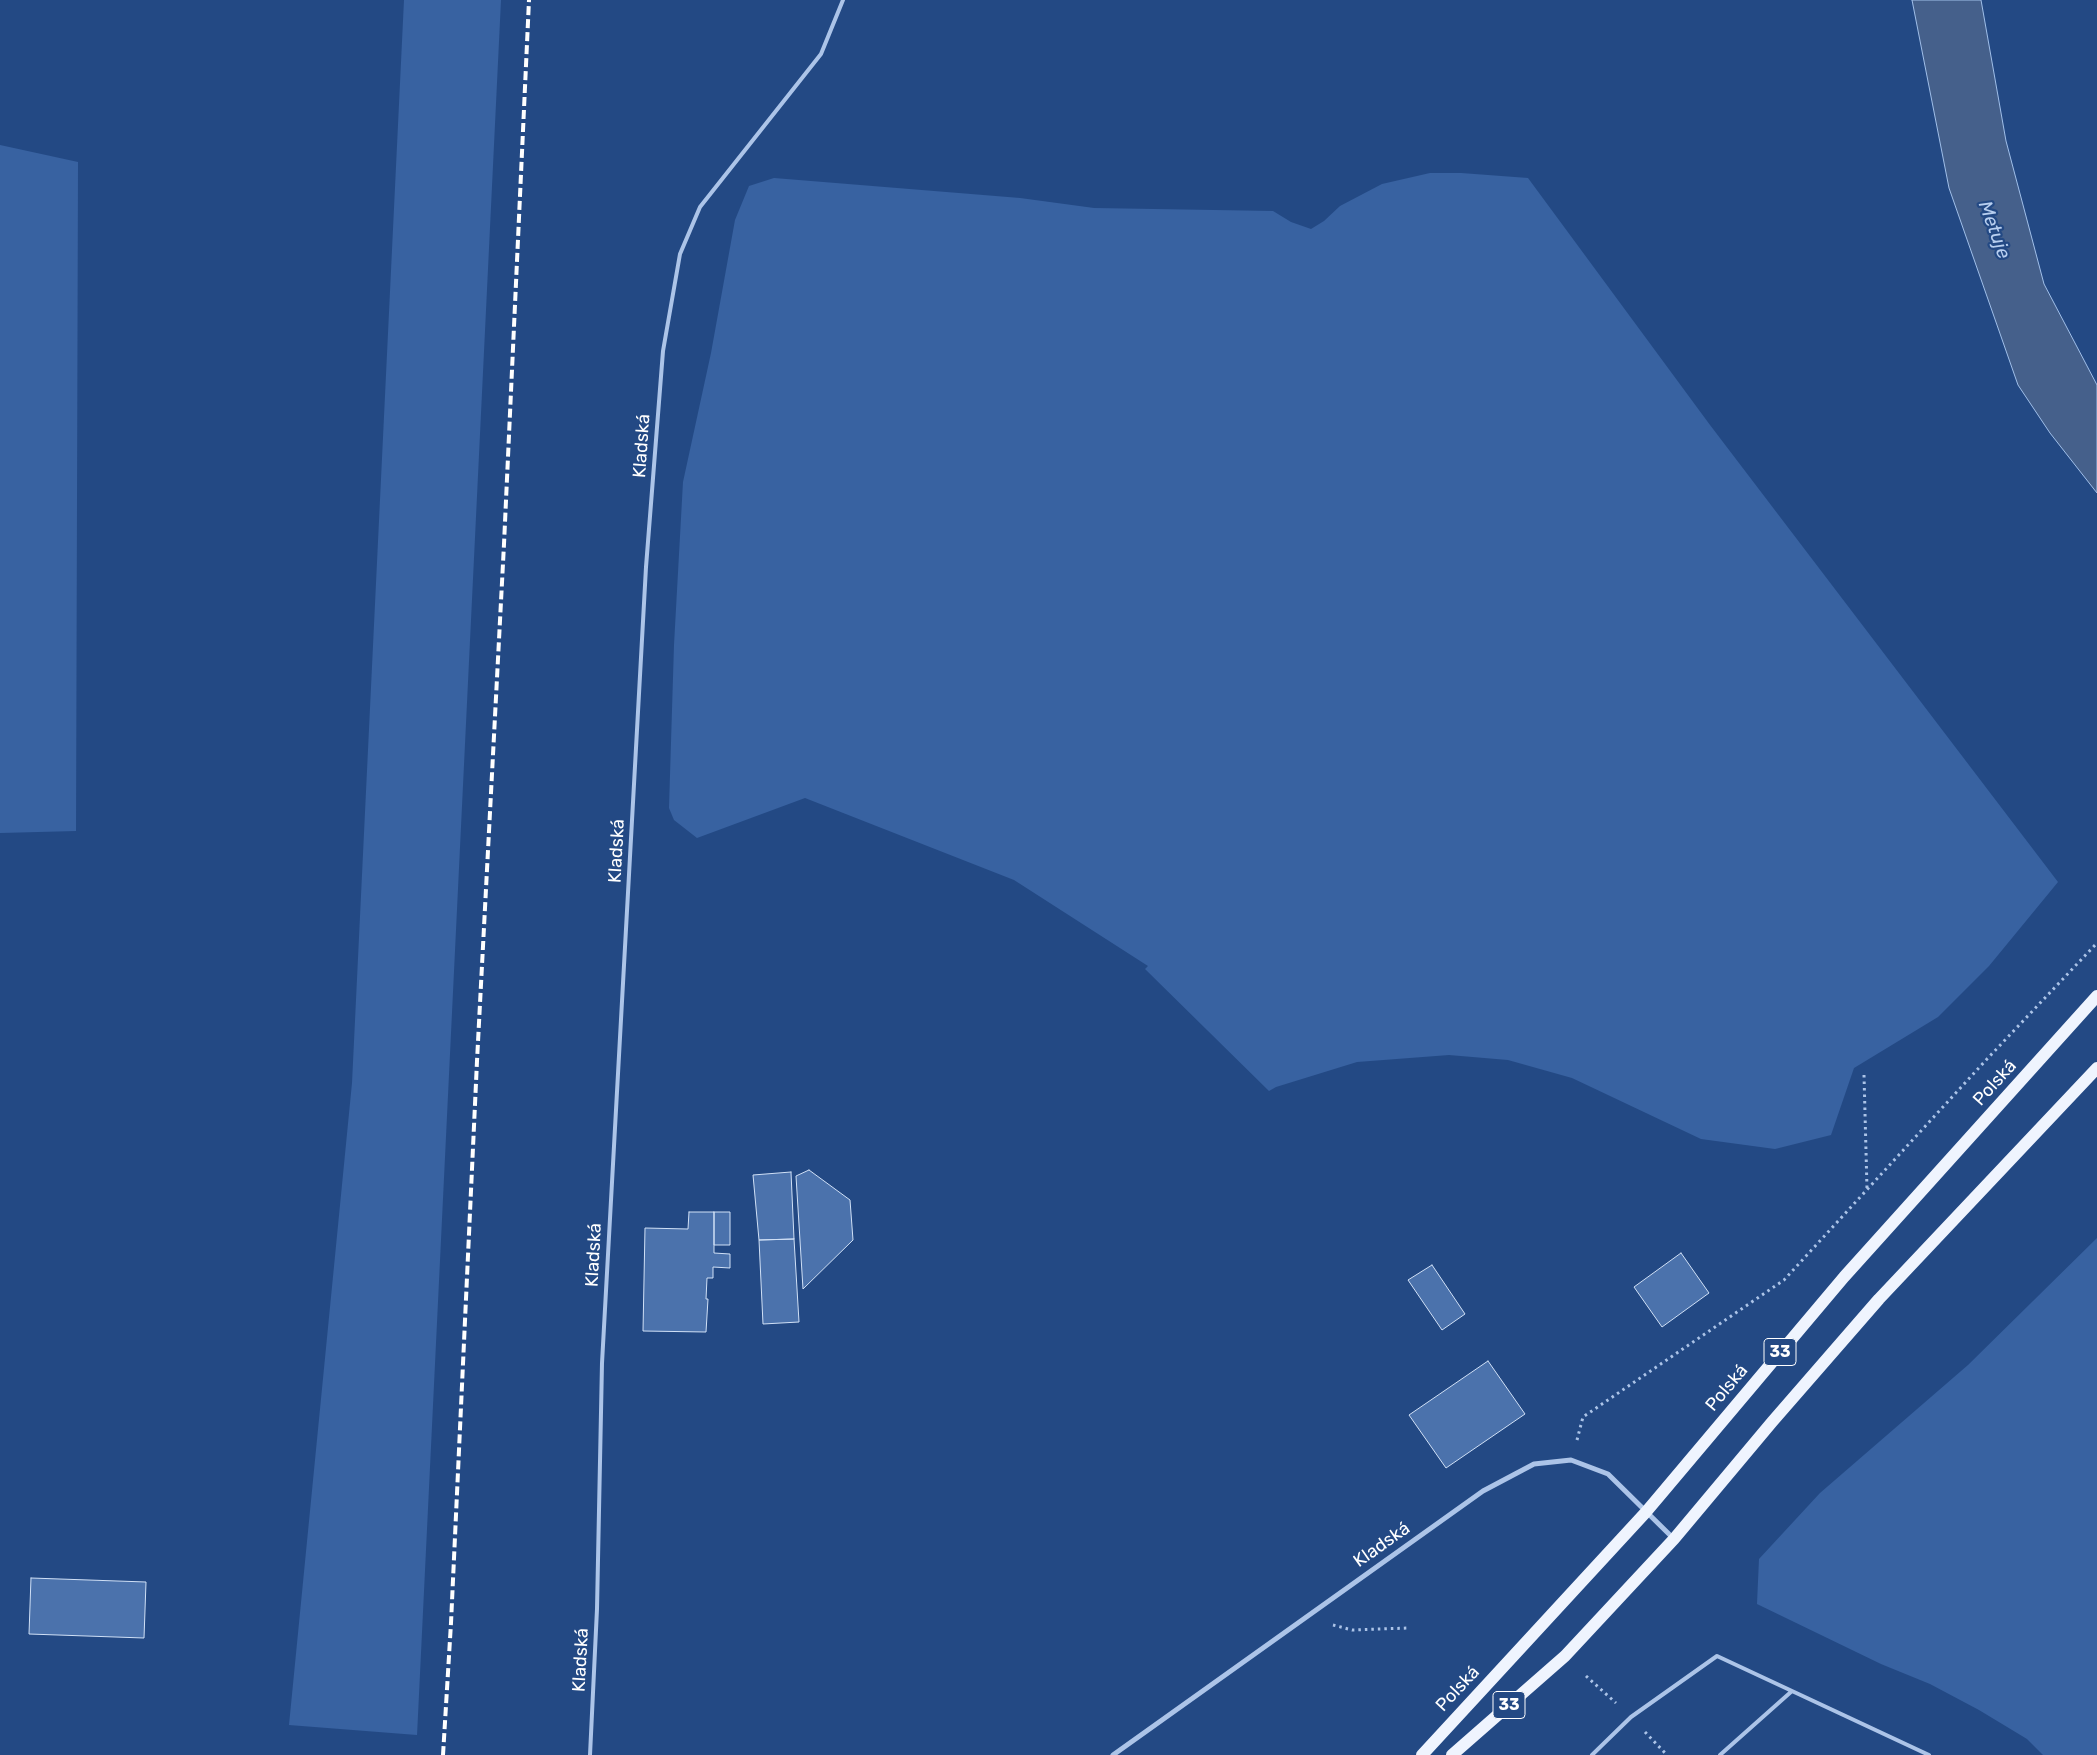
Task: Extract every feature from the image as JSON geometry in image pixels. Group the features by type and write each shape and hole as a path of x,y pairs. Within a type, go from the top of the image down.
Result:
{"main road":[{"name":"Polská","path":"1422,1755 1646,1512 1844,1277 2097,996"},
{"name":"33","path":"1452,1755 1565,1656 1674,1539 1879,1299 2097,1068"}],"street":[{"name":"Kladská","path":"1113,1755 1483,1491 1534,1464 1571,1460 1608,1474 1674,1539"}],"lane":[{"name":"Kladská","path":"590,1755 597,1608 603,1353 646,567 663,352 680,254 700,207 821,54 844,0"},
{"path":"1592,1755 1631,1717 1716,1656 1929,1755"},
{"path":"1720,1755 1792,1691"}],"path":[{"path":"1571,1460 1583,1417 1784,1280 2097,943"},
{"path":"1864,1075 1867,1190"},
{"path":"1306,1617 1352,1630 1408,1628"}],"shaded area":[{"path":"404,0 501,0 417,1735 289,1725 352,1083"},
{"path":"0,145 78,162 76,831 0,833"},
{"path":"1430,173 1461,173 1528,178 1710,425 2058,882 1989,966 1938,1017 1854,1068 1831,1135 1775,1149 1701,1139 1572,1078 1508,1060 1449,1055 1357,1062 1276,1087 1269,1091 1145,969 1148,966 1014,880 805,798 697,838 674,820 669,808 674,645 683,482 711,353 735,220 749,186 774,178 1020,198 1094,208 1273,211 1291,222 1311,229 1324,221 1340,206 1382,184"},
{"path":"2097,1238 2097,1755 2043,1755 2027,1739 1979,1710 1930,1684 1881,1664 1757,1604 1759,1559 1820,1493 1968,1365"}],"water":[{"name":"Metuje","path":"1912,0 1981,0 2006,141 2044,284 2097,385 2097,493 2050,433 2018,385 1949,188"}],"building":[{"path":"809,1170 850,1200 853,1240 803,1289 796,1176"},
{"path":"791,1172 794,1239 759,1240 753,1175"},
{"path":"689,1212 714,1212 714,1253 730,1254 730,1268 713,1267 713,1278 707,1278 706,1332 643,1331 645,1228 688,1229"},
{"path":"714,1212 730,1212 730,1245 714,1245"},
{"path":"794,1239 799,1322 763,1324 759,1240"},
{"path":"1681,1253 1709,1293 1662,1327 1634,1287"},
{"path":"1432,1265 1465,1314 1442,1330 1408,1280"},
{"path":"1488,1361 1525,1414 1446,1468 1409,1415"},
{"path":"31,1578 146,1582 144,1638 29,1634"}],"railway":[{"path":"443,1755 504,544 529,0"}]}
